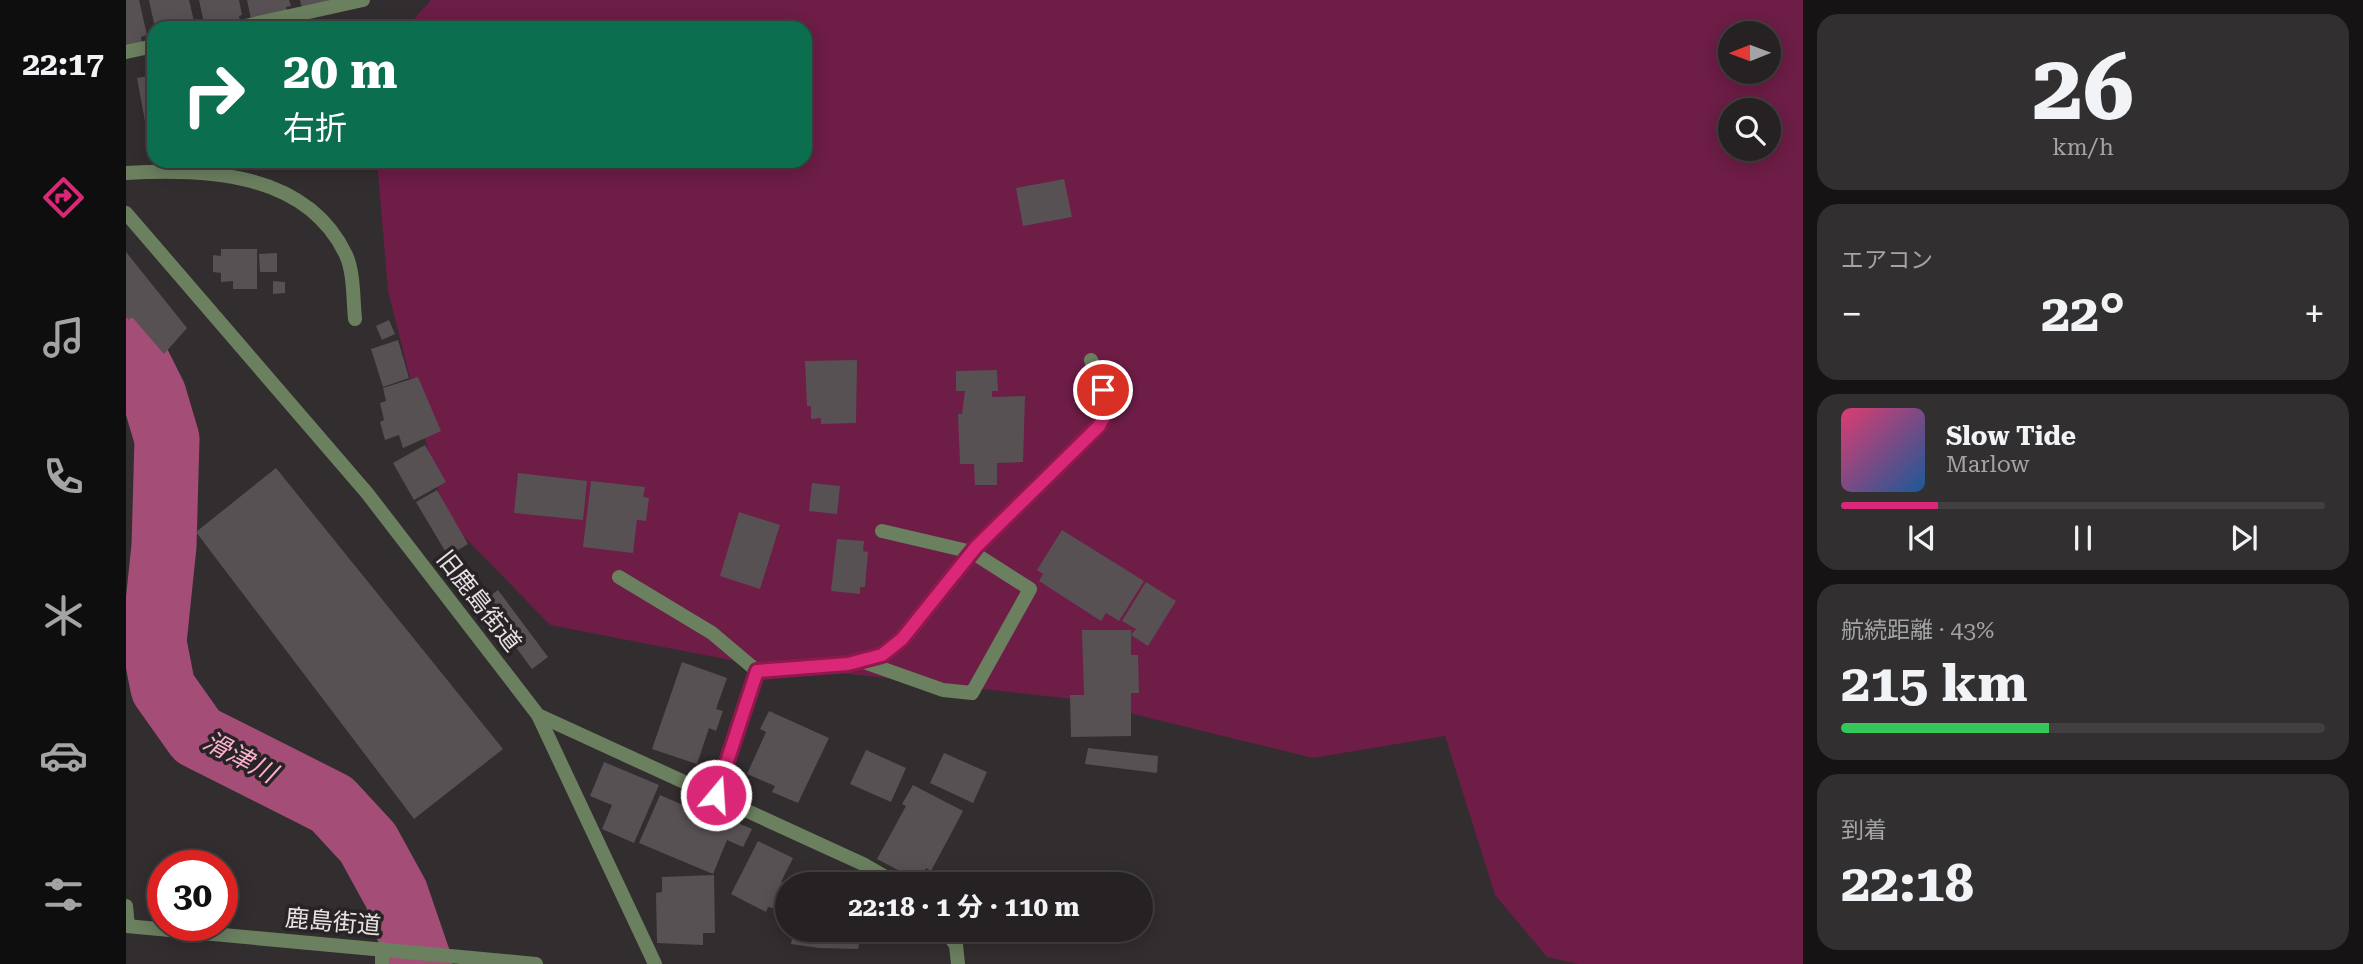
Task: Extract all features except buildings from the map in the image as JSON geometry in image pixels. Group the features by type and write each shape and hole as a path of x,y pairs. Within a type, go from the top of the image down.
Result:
{"street":[{"path":"268,21 363,0"},
{"path":"126,52 147,48"},
{"path":"126,173 167,170 237,175 287,194 323,220 347,257 355,318"},
{"name":"旧鹿島街道","path":"127,210 367,493 538,715 716,795 877,872"},
{"path":"619,577 712,633 757,671 862,661 882,655 902,639 972,552 1099,426 1106,413 1103,390 1091,360"},
{"path":"862,661 943,690 972,693 1030,589 972,552 883,531"},
{"path":"716,795 757,671"},
{"path":"538,715 655,964"},
{"path":"126,906 127,926"},
{"name":"鹿島街道","path":"127,926 382,957 400,951 536,964"},
{"path":"954,942 958,964"}],"shaded area":[{"path":"431,0 1803,0 1803,964 1578,964 1547,957 1495,895 1445,736 1313,758 1072,699 735,661 550,625 445,517 388,291 378,168 812,168 812,21 412,21"}],"waterway":[{"name":"滑津川","path":"126,349 139,365 154,395 167,439 164,546 154,642 163,688 197,736 332,804 368,843 396,894 420,964"}],"route":[{"path":"716,795 757,671 848,664 882,655 902,639 976,547 1099,426 1106,413 1103,390"}]}
